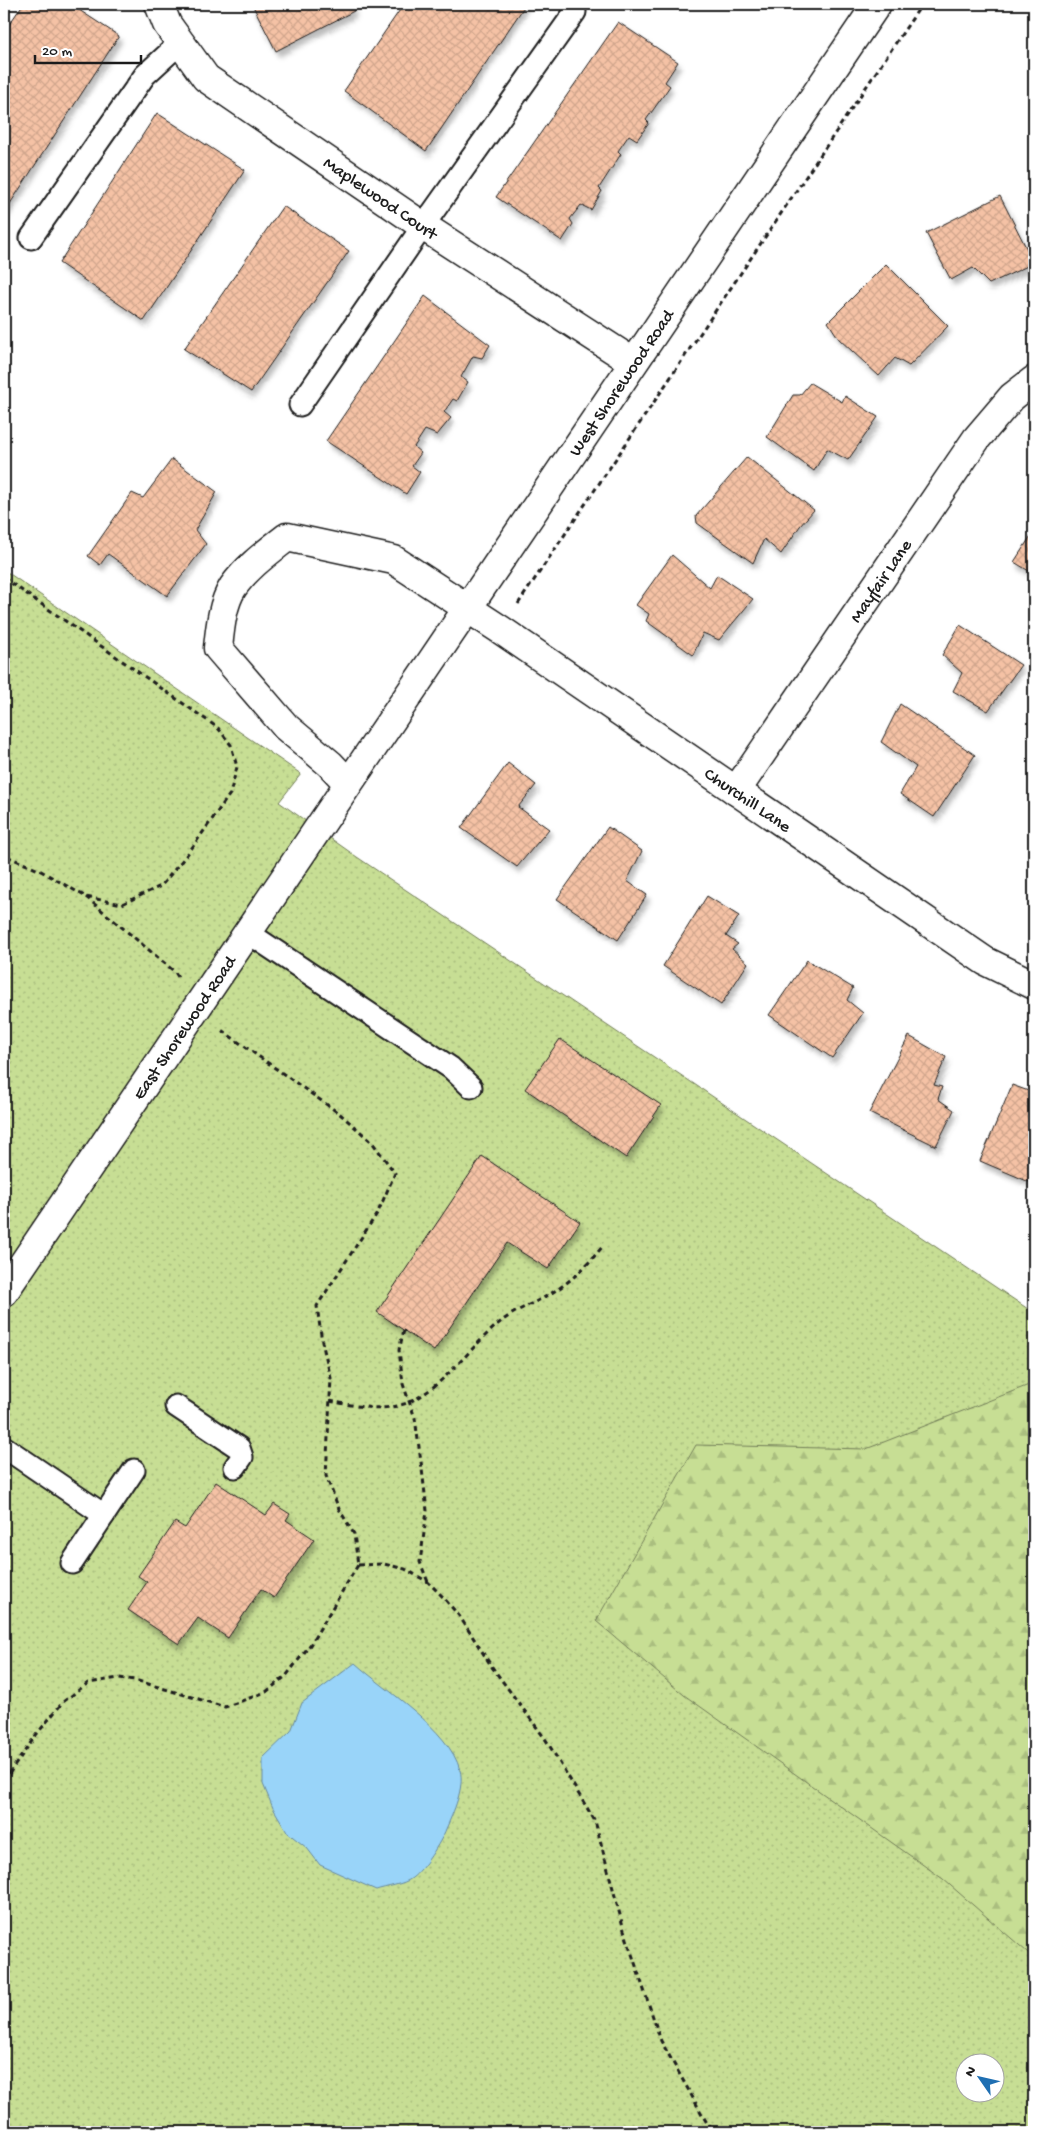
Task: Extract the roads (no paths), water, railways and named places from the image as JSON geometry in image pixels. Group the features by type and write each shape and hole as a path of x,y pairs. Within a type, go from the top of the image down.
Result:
{"street":[{"name":"Maplewood Court","path":"159,4 167,24 206,78 423,226 633,362"},
{"name":"West Shorewood Road","path":"355,772 877,4"},
{"name":"Mayfair Lane","path":"736,791 977,438 1012,397 1034,380"},
{"name":"Churchill Lane","path":"355,772 330,764 286,728 218,648 222,617 232,588 259,558 287,537 394,560 501,630 985,961 1034,986"},
{"name":"East Shorewood Road","path":"4,1292 355,772"}],"lane":[{"path":"300,405 574,12"},
{"path":"31,238 145,75 181,42"},
{"path":"246,932 451,1068 472,1088"},
{"path":"176,1406 239,1448 242,1457 235,1467"},
{"path":"4,1447 104,1514"},
{"path":"72,1562 134,1470"}],"water":[{"path":"355,1663 430,1726 454,1755 461,1777 458,1800 444,1835 426,1862 409,1880 376,1890 320,1865 307,1848 288,1833 273,1808 263,1784 263,1758 291,1731 302,1703"}]}
